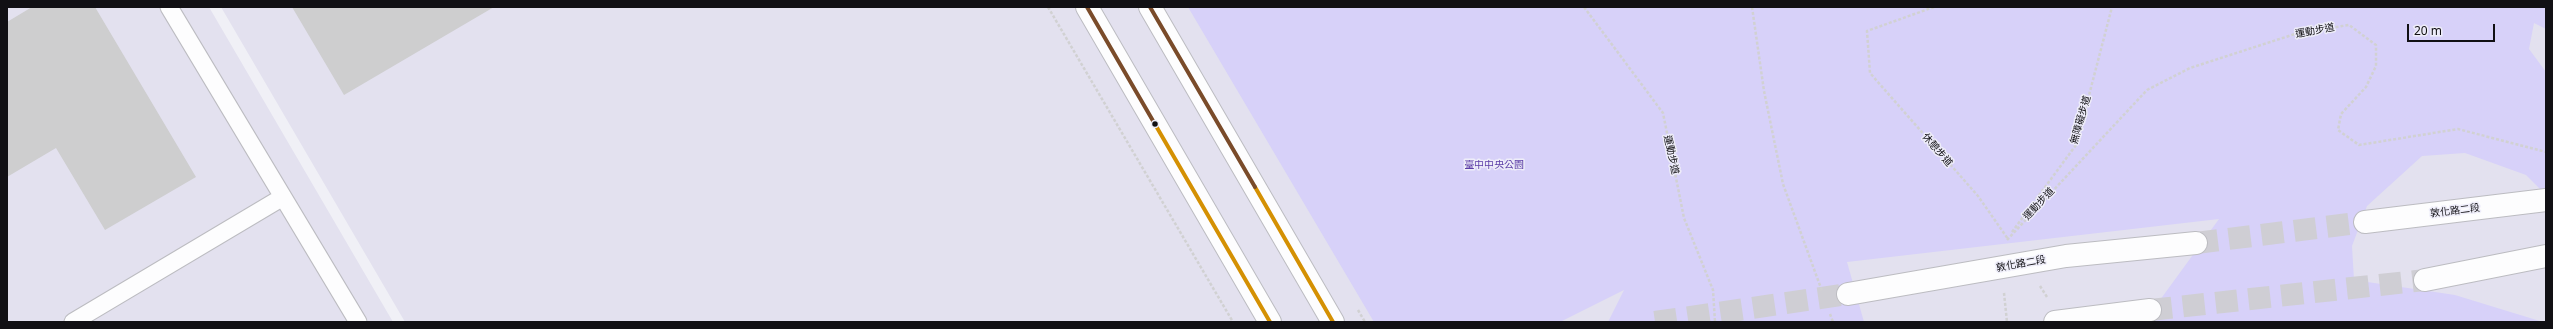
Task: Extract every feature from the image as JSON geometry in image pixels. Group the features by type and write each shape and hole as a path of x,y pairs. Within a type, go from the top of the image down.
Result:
{"street":[{"path":"1087,7 1270,322"},
{"path":"1150,7 1333,322"},
{"name":"敦化路二段","path":"2365,222 2546,200"},
{"name":"敦化路二段","path":"1848,294 2066,256 2196,243"},
{"path":"2425,280 2546,256"},
{"path":"2059,321 2150,310"}],"lane":[{"path":"169,7 358,322"},
{"path":"73,322 283,197"}],"path":[{"path":"1048,7 1233,322"},
{"name":"運動步道","path":"1584,7 1663,113 1684,218 1713,290 1715,322"},
{"path":"1752,7 1764,91 1782,184 1822,293"},
{"name":"休憩步道","path":"1934,7 1867,31 1870,73 1978,196 2024,264 2059,321"},
{"name":"無障礙步道","path":"2007,239 2076,145 2112,7"},
{"name":"運動步道","path":"2007,239 2147,90 2190,68 2298,33 2349,25 2376,45 2376,66 2366,87 2341,114 2338,130 2359,145 2458,129 2546,152"},
{"path":"1828,308 1833,322"}],"shaded area":[{"path":"7,7 209,7 393,322 7,322"},
{"path":"221,7 2546,7 2546,322 405,322"}],"green space":[{"name":"臺中中央公園","path":"1188,7 2546,7 2546,29 2534,23 2529,49 2546,72 2546,195 2526,175 2465,153 2422,156 2367,206 2352,246 2354,280 2455,295 2543,322 2144,322 2219,219 1847,262 1864,322 1608,322 1624,290 1560,322 1374,322"}],"building":[{"path":"32,7 95,7 196,177 105,230 56,148 7,177 7,22"},
{"path":"292,7 494,7 344,95"}],"tunnel":[{"path":"2196,243 2365,222"},
{"path":"2150,310 2425,280"},
{"path":"1655,322 1848,294"}],"transit line":[{"path":"1087,7 1156,126"},
{"path":"1150,7 1255,187"},
{"path":"1156,126 1270,322"},
{"path":"1255,187 1333,322"}]}
